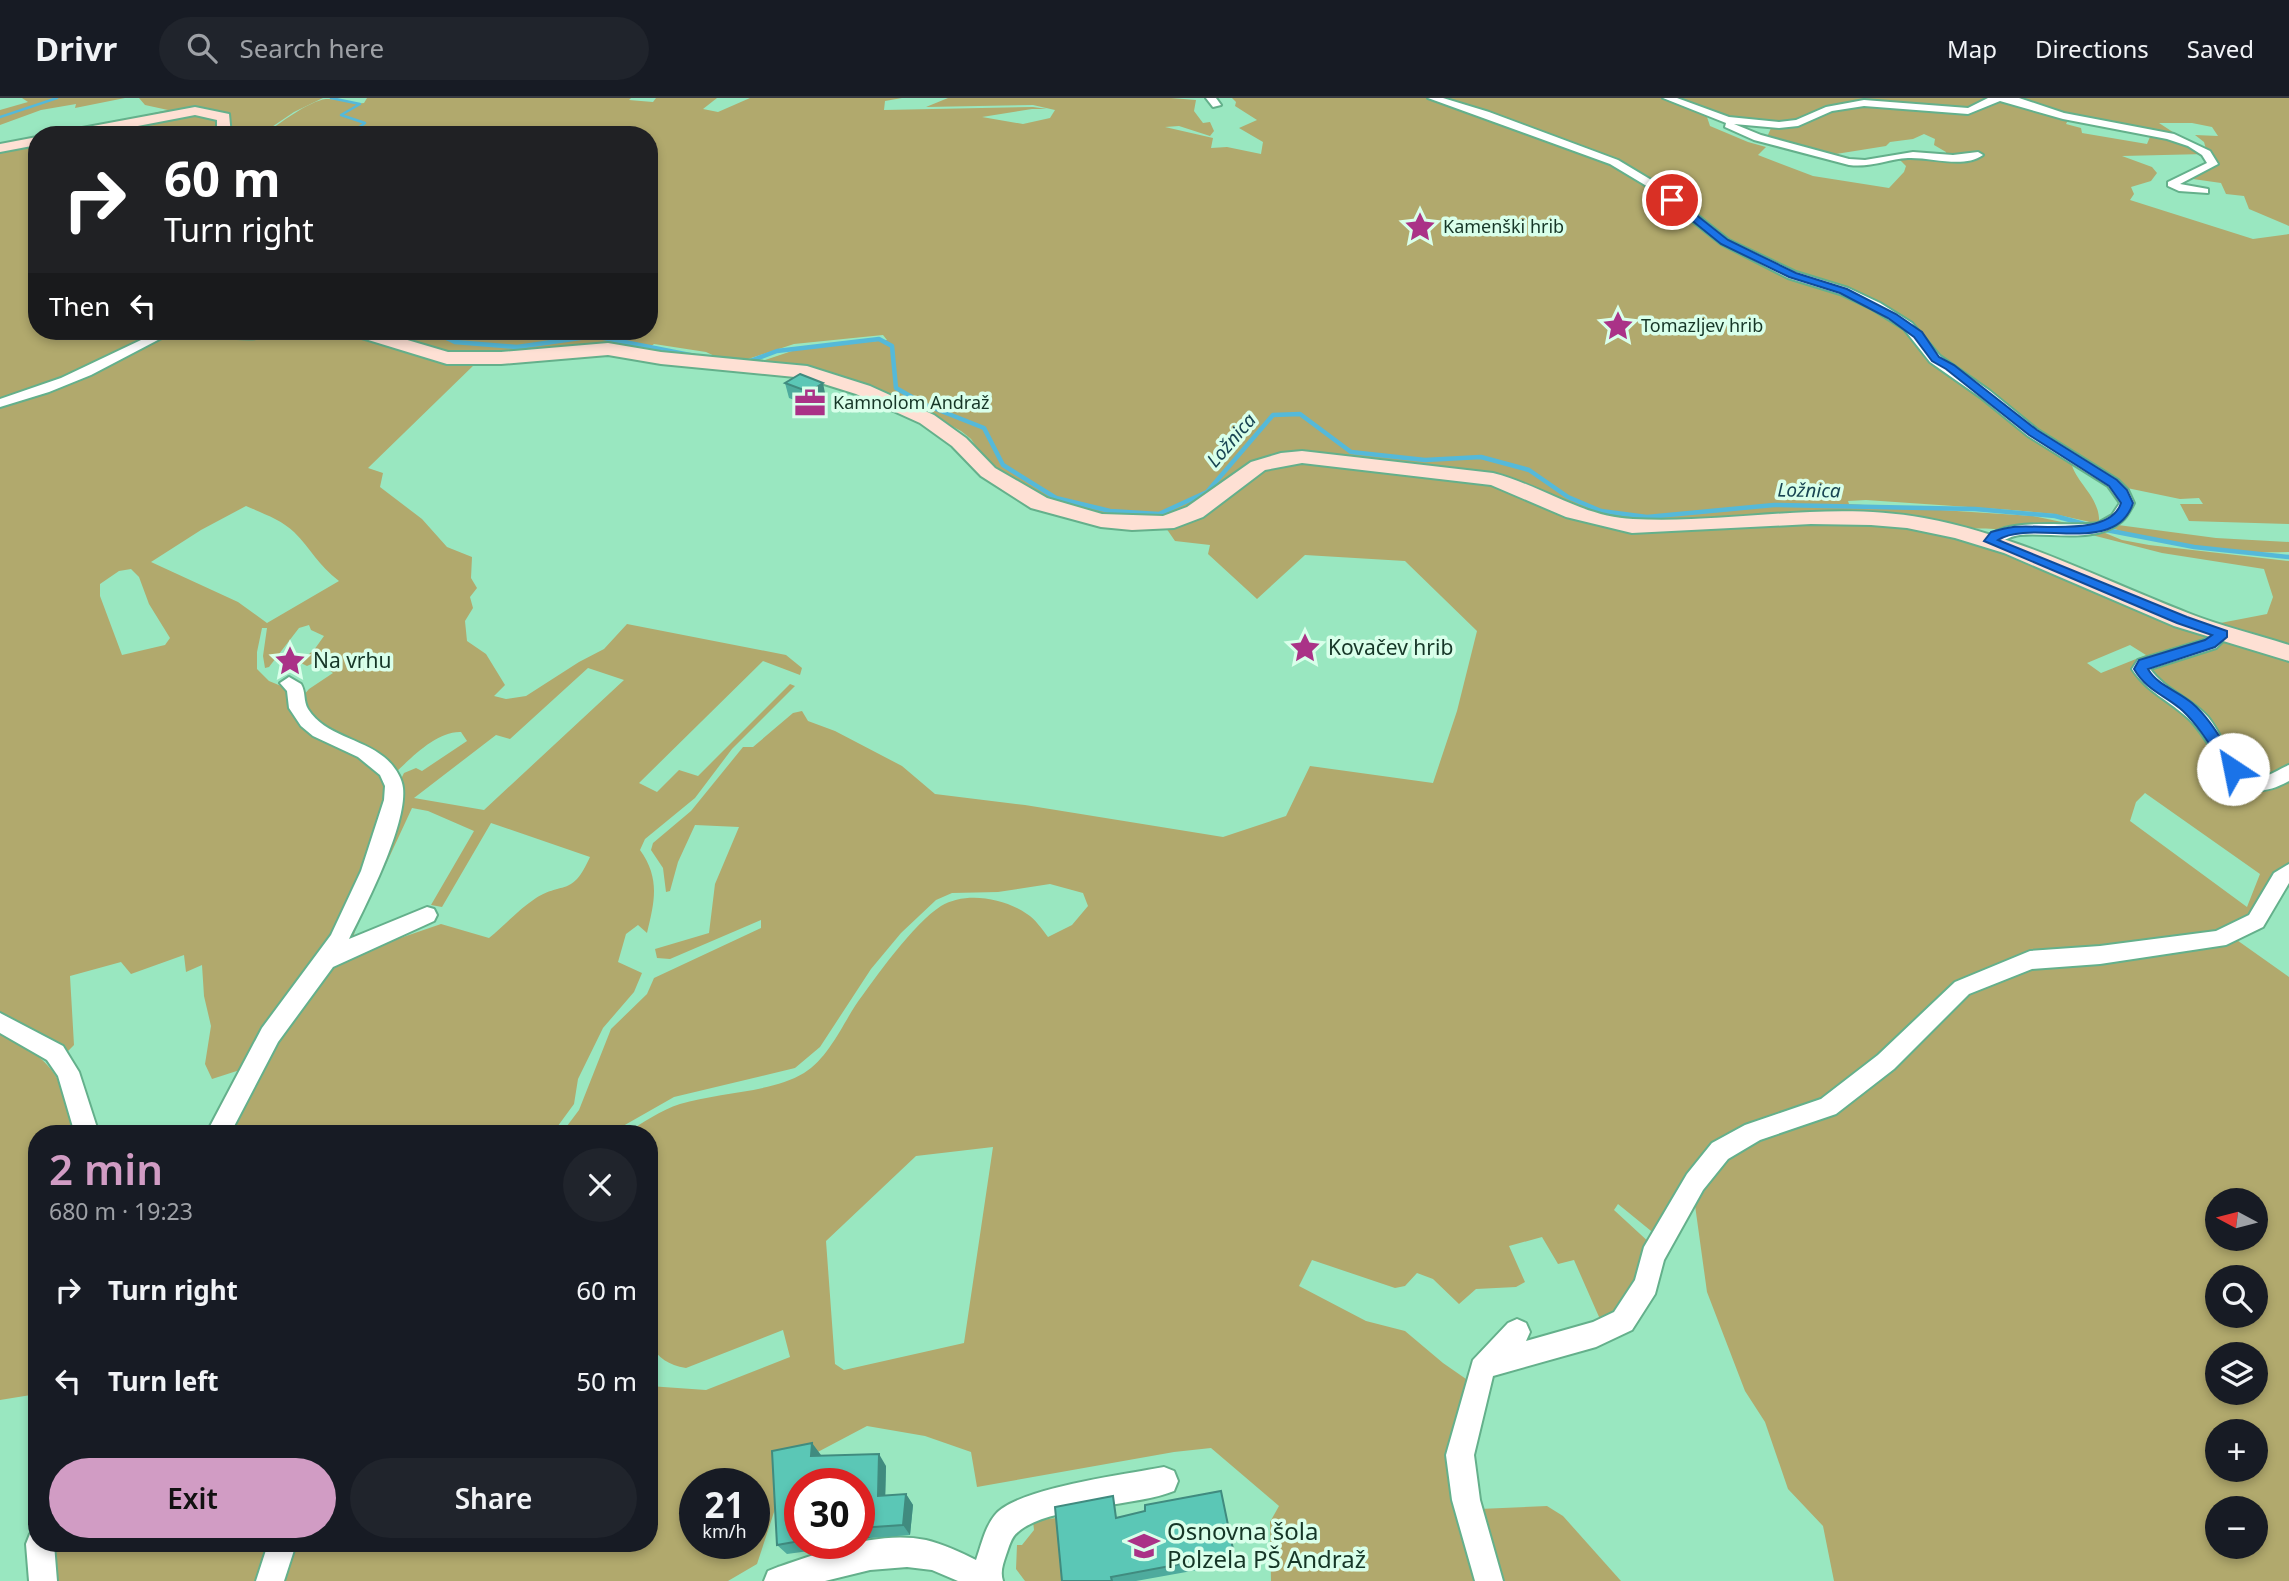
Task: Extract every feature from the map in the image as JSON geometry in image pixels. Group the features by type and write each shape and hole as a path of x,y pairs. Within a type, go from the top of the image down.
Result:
{"street":[{"path":"1433,98 1486,114 1614,162 1654,186 1725,242 1793,275 1844,291 1897,319 1918,335 1935,359 1950,367 2033,433 2113,483 2123,493 2127,503 2124,514 2111,523 2095,527 2012,531 1995,534 1990,541"},
{"path":"1668,98 1720,118 1754,138 1855,163 1863,164 1894,155 1961,159 1978,155"},
{"path":"1720,118 1748,123 1788,124 1809,119 1829,108 1864,103 1968,111 1981,109 1990,100 1999,98 2027,102 2064,117 2136,128 2189,144 2208,155 2213,164 2172,184 2179,188 2204,191"},
{"path":"114,126 195,111 224,117 224,126"},
{"path":"0,148 28,143"},
{"path":"0,403 51,388 151,340"},
{"path":"388,340 447,358 501,358 608,349 661,358 807,372 863,390 927,419 958,442 988,472 1039,503 1101,520 1166,523 1195,512 1258,466 1281,459 1302,457 1493,479 1511,484 1568,510 1605,522 1632,526 1834,517 1874,518 1931,527 1990,541 2182,620 2289,653"},
{"path":"2222,634 2210,644 2144,664 2141,669 2147,680 2196,715 2233,769 2246,780 2264,784 2289,772"},
{"path":"223,1125 272,1032 341,933 389,822 395,800 394,785 386,769 369,755 342,745 307,720 297,707 295,688 289,682"},
{"path":"1486,1365 1596,1334 1623,1321 1646,1285 1653,1256 1695,1182 1720,1151 1753,1132 1828,1107 1886,1062 1962,988 2031,960 2100,955 2219,939 2256,921 2281,878 2289,872"},
{"path":"323,962 355,945 427,915"},
{"path":"0,1022 55,1053 68,1072 84,1125"},
{"path":"1489,1581 1466,1500 1460,1455 1468,1415 1482,1369 1517,1332"},
{"path":"778,1581 816,1569 910,1552 952,1563 987,1580 1006,1523 1019,1515 1042,1506 1164,1481"},
{"path":"41,1552 43,1581"},
{"path":"270,1581 279,1552"}],"shaded area":[{"path":"22,98 125,98 75,108 76,104 41,110 0,125 0,110 28,102"},
{"path":"139,98 323,98 273,126 229,126 229,115 217,110 201,109 94,126 168,110 145,105"},
{"path":"367,98 631,98 629,100 653,102 656,98 717,98 703,109 718,112 750,98 902,98 885,101 884,110 1047,109 982,117 1023,124 1050,118 1055,110 1033,105 926,107 948,98 1171,98 1196,100 1194,111 1203,123 1210,122 1214,131 1210,136 1179,126 1165,127 1213,138 1211,148 1227,147 1261,154 1263,142 1239,128 1257,120 1235,106 1236,102 1232,98 1429,98 1610,163 1650,187 1722,244 1839,291 1906,328 1926,351 2071,462 2096,506 2099,524 2054,514 1866,500 1848,501 1849,504 2033,516 2086,527 1993,529 1938,523 1653,522 1598,516 1517,481 1286,453 1248,464 1196,506 1160,518 1081,513 1028,491 988,464 971,439 961,431 927,413 805,365 759,362 798,349 887,340 883,335 794,344 748,359 721,359 706,352 654,344 645,351 453,355 400,340 658,340 658,126 277,126 311,104 326,99 364,103"},
{"path":"1437,98 1991,98 1984,107 1971,110 1856,103 1823,109 1805,119 1783,124 1707,117 1710,126 1766,147 1758,155 1813,176 1889,188 1906,166 1897,157 1946,159 1946,152 1934,145 1935,139 1924,134 1913,139 1890,142 1886,146 1836,154 1832,158 1802,147 1755,138 1740,129 1767,137 1772,126 1799,124 1825,111 1858,105 1972,112 1989,107 1993,100 2002,99 2069,118 2066,124 2081,128 2082,133 2147,144 2152,132 2188,144 2205,154 2122,156 2152,167 2157,173 2151,181 2131,187 2134,194 2130,200 2253,239 2289,234 2289,524 2189,521 2180,504 2203,504 2199,498 2180,499 2127,488 2037,434 1954,366 1938,358 1921,334 1891,312 1855,294 1792,273 1744,251 1718,235 1658,186 1613,161 1533,130"},
{"path":"2008,98 2289,98 2289,226 2249,209 2244,196 2226,194 2221,183 2186,178 2211,167 2204,142 2195,135 2218,136 2212,127 2192,123 2159,123 2182,138 2071,117"},
{"path":"203,114 217,119 218,126 120,126 170,116"},
{"path":"28,144 28,340 146,340 80,373 0,401 0,149"},
{"path":"157,340 373,340 431,359 476,363 368,468 383,473 380,487 422,519 447,547 472,557 471,578 477,588 470,597 473,608 465,621 467,641 486,654 505,685 494,696 506,699 526,696 604,649 627,624 786,655 802,668 800,675 763,661 639,783 657,792 679,770 698,776 790,684 795,686 732,749 695,798 645,839 640,850 651,870 654,890 650,921 647,933 638,925 626,934 618,962 642,973 634,992 603,1028 578,1079 574,1104 559,1125 228,1125 254,1072 321,970 377,946 441,924 489,938 536,898 572,883 584,870 590,857 491,823 442,907 431,905 474,831 428,811 412,808 352,942 348,940 404,773 416,768 422,771 467,741 461,732 434,740 395,773 310,717 303,696 333,673 318,661 307,666 299,662 314,650 324,636 311,630 309,625 299,628 269,667 265,668 263,656 267,628 262,628 257,669 269,681 286,688 292,704 384,773 391,803 337,933 246,1068 212,1079 205,1064 211,1026 204,996 202,965 186,972 184,955 131,974 121,962 70,976 74,1045 67,1052 0,1013 0,405 87,376","holes":["246,506 272,517 300,538 339,581 267,623 238,602 151,562 201,530","131,569 139,577 149,604 170,638 165,645 122,655 100,596 100,584 119,571","588,668 624,680 484,810 414,798 496,735 510,739"]},
{"path":"1300,461 1494,483 1587,522 1612,529 1643,531 1837,522 1918,527 2007,551 2212,636 2138,663 2189,711 2243,782 2289,778 2289,867 2234,938 2289,977 2289,1581 1834,1581 1823,1526 1788,1489 1765,1422 1745,1391 1707,1292 1694,1198 1656,1235 1618,1204 1614,1210 1652,1245 1625,1305 1603,1326 1574,1260 1558,1264 1542,1237 1509,1246 1525,1282 1516,1287 1476,1289 1459,1304 1433,1279 1417,1273 1405,1286 1395,1288 1312,1260 1299,1286 1366,1321 1405,1331 1466,1379 1464,1396 1448,1447 1448,1464 1456,1515 1476,1581 1271,1581 1270,1522 1279,1506 1211,1448 1174,1452 977,1487 971,1452 925,1436 867,1426 814,1454 804,1468 784,1468 784,1495 776,1506 770,1524 770,1468 679,1468 679,1559 759,1559 757,1564 728,1581 277,1581 287,1552 658,1552 658,1387 706,1390 790,1357 783,1330 686,1368 674,1365 658,1355 658,1125 640,1125 680,1104 776,1085 804,1073 827,1051 855,1006 895,952 930,914 951,901 985,898 1018,908 1036,921 1048,937 1072,925 1088,906 1083,893 1050,884 998,892 952,893 936,900 901,933 871,969 820,1047 795,1068 674,1097 625,1125 568,1125 579,1110 611,1029 647,994 654,978 761,928 761,920 670,959 657,958 655,949 709,933 715,884 739,827 695,825 678,862 670,891 666,892 663,868 651,850 653,843 691,811 743,747 753,747 793,713 802,711 808,721 835,731 902,766 935,794 1025,805 1223,837 1286,816 1310,766 1433,783 1457,711 1477,631 1405,561 1305,555 1257,599 1208,554 1210,545 1175,541 1166,528 1260,469","holes":["2130,645 2146,655 2101,673 2087,663","2145,793 2260,874 2247,907 2130,821 2136,802","993,1147 964,1343 844,1370 835,1364 826,1241 916,1156"]},
{"path":"2118,525 2216,538 2289,542 2289,552 2244,552 2175,544 2109,527"},
{"path":"2098,530 2122,540 2149,545 2289,561 2289,648 2210,625 2267,614 2273,597 2264,569 2162,553 2084,533"},
{"path":"2220,641 2289,657 2289,768 2265,782 2248,779 2214,734 2153,682 2147,664"},
{"path":"0,1030 45,1062 53,1072 66,1096 76,1125 28,1125 28,1395 0,1400"},
{"path":"1547,1506 1563,1516 1621,1581 1499,1581 1479,1509"},
{"path":"1056,1518 1062,1581 1025,1581 1016,1569 1017,1545 1022,1545 1034,1530 1033,1521"},
{"path":"52,1552 268,1552 259,1581 54,1581"}],"building":[{"path":"800,374 823,383 809,392 785,383"},
{"path":"812,1443 811,1456 879,1454 878,1496 906,1494 903,1525 875,1527 875,1468 784,1468 784,1544 777,1545 772,1451"},
{"name":"Osnovna šola Polzela PŠ Andraž","path":"1221,1491 1234,1554 1111,1577 1112,1581 1062,1581 1055,1507 1113,1496 1116,1518 1145,1511 1145,1505"}],"waterway":[{"name":"Ložnica","path":"0,117 57,98"},
{"name":"Ložnica","path":"331,98 360,104 341,115 365,123 361,126"},
{"name":"Ložnica","path":"750,361 777,351 879,339 892,346 896,388 926,405 984,428 1003,465 1056,498 1110,511 1159,514 1207,492 1273,415 1300,414 1351,452 1425,460 1481,457 1529,470 1568,497 1601,511 1647,517 1774,505 1975,509 2055,516 2088,525"},
{"name":"Ložnica","path":"451,340 517,347 566,340"},
{"name":"Ložnica","path":"614,340 695,356"},
{"name":"Ložnica","path":"2101,529 2194,547 2289,557"}],"place":[{"name":"Kamenški hrib","path":"1420,227"},
{"name":"Tomazljev hrib","path":"1618,326"},
{"name":"Kamnolom Andraž","path":"810,403"},
{"name":"Kovačev hrib","path":"1305,648"},
{"name":"Na vrhu","path":"290,661"},
{"name":"Osnovna šola Polzela PŠ Andraž","path":"1144,1546"}],"route":[{"path":"1672,200 1725,242 1793,275 1844,291 1876,306 1908,326 1935,359 1950,367 2033,433 2113,483 2123,493 2127,503 2124,514 2111,523 2087,530 2012,531 1995,534 1990,541 2222,634 2210,644 2151,661 2141,669 2147,680 2196,715 2233,769"}]}
